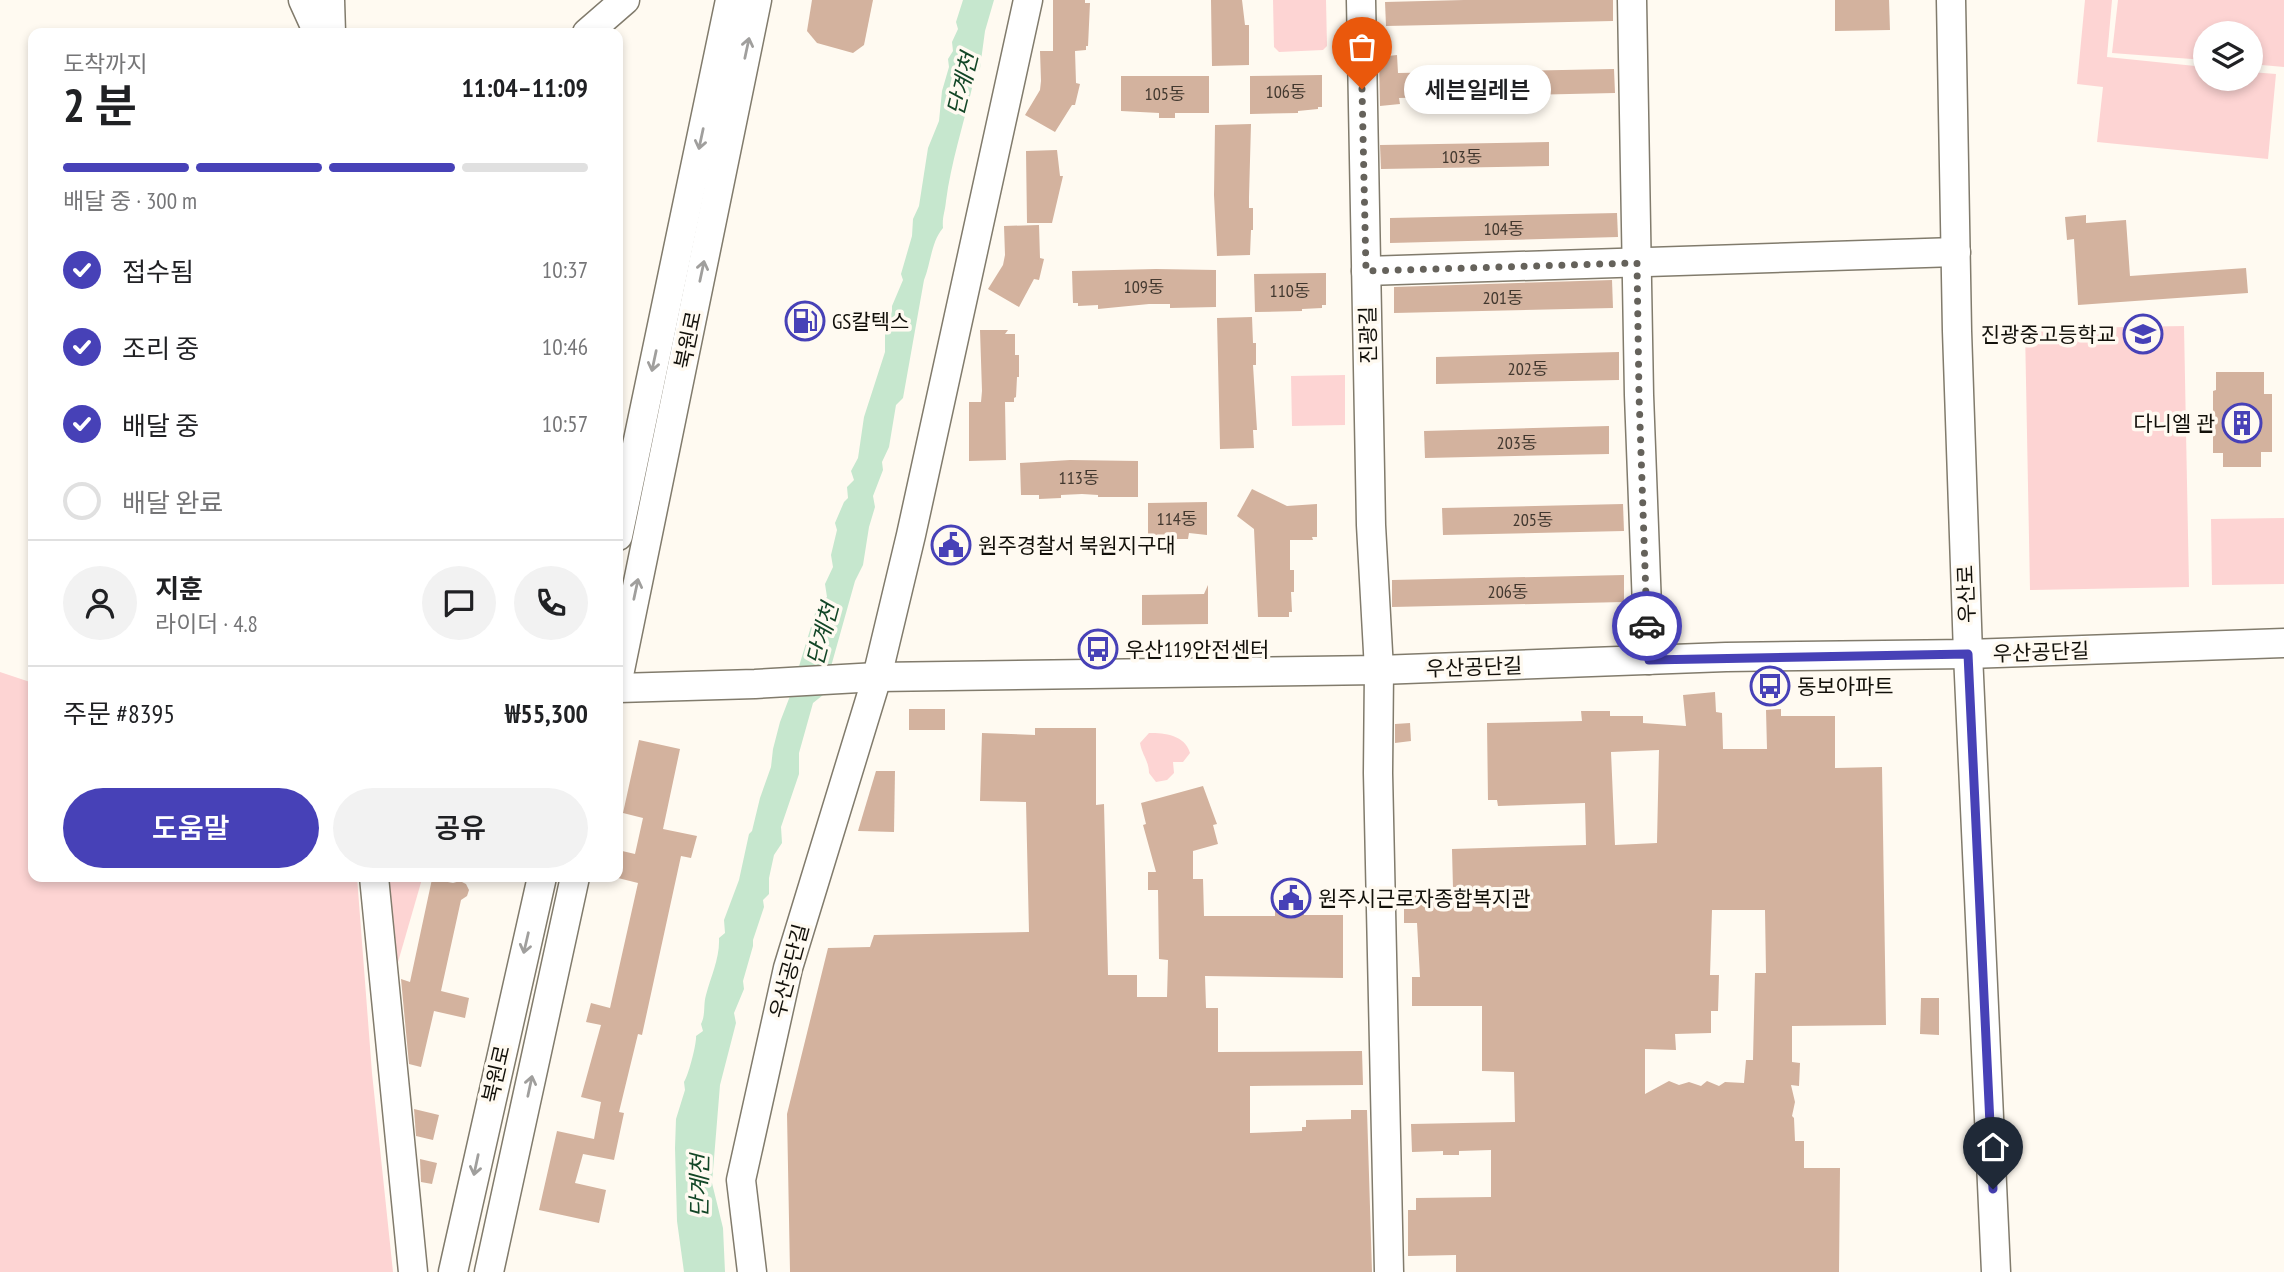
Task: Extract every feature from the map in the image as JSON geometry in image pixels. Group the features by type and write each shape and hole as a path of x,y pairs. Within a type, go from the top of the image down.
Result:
{"street":[{"path":"303,0 316,28"},
{"path":"330,0 331,28"},
{"path":"593,28 625,0"},
{"name":"북원로","path":"623,512 730,0"},
{"name":"북원로","path":"623,656 757,0"},
{"path":"877,677 911,535 1028,0"},
{"name":"진광길","path":"1361,0 1371,525 1378,670"},
{"path":"1632,0 1639,395 1649,660"},
{"name":"우산로","path":"1951,0 1968,654 1996,1272"},
{"path":"1366,271 1956,252"},
{"name":"우산공단길","path":"623,688 877,677 1378,670 2284,643"},
{"path":"1378,670 1389,1272"},
{"name":"우산공단길","path":"752,1272 741,1180 788,968 877,677"},
{"path":"374,882 413,1272"},
{"name":"북원로","path":"453,1272 541,882"},
{"name":"북원로","path":"489,1272 574,882"}],"shaded area":[{"path":"1273,0 1326,0 1327,46 1323,50 1279,52 1274,47"},
{"path":"2085,0 2112,0 2107,57 2193,66 2193,91 2263,91 2263,73 2276,74 2268,159 2097,142 2103,87 2077,84"},
{"path":"2118,0 2284,0 2284,67 2263,65 2263,21 2193,21 2193,59 2112,53"},
{"path":"2184,326 2189,587 2030,590 2025,329"},
{"path":"1345,375 1345,425 1292,426 1291,376"},
{"path":"2284,518 2284,584 2212,585 2211,519"},
{"path":"0,672 28,681 28,882 357,882 372,1073 393,1272 0,1272"},
{"path":"1149,733 1179,739 1190,753 1183,762 1173,762 1174,773 1167,780 1156,782 1149,773 1140,743"},
{"path":"387,882 421,882 396,969"}],"water":[{"name":"단계천","path":"963,0 994,0 985,31 980,68 974,74 954,159 943,228 934,246 924,280 903,398 896,405 889,447 873,496 875,507 863,565 855,581 823,695 813,703 799,753 799,774 781,827 782,843 774,855 769,894 763,900 764,907 743,981 744,989 734,1013 736,1023 720,1085 712,1183 723,1228 725,1272 684,1272 677,1221 675,1148 676,1119 685,1090 684,1082 692,1060 696,1036 703,1031 701,1024 705,999 717,960 719,938 725,933 724,920 739,880 749,834 771,767 780,722 817,607 827,597 825,584 833,567 831,555 837,530 835,523 848,498 847,487 854,480 851,471 858,458 864,417 885,352 885,331 903,280 901,274 912,236 913,219 919,206 928,148 939,121 942,91 949,67 948,59 953,51 952,42 958,29 956,22"}],"building":[{"path":"812,0 873,0 864,45 853,53 817,43 807,31"},
{"path":"1053,0 1085,0 1085,3 1090,3 1088,46 1086,50 1075,51 1076,83 1080,84 1075,105 1072,105 1055,132 1025,115 1040,90 1040,51 1053,51"},
{"path":"1211,0 1242,0 1245,25 1249,25 1249,65 1212,66"},
{"path":"1613,0 1613,21 1386,26 1385,2"},
{"path":"1835,0 1889,0 1890,30 1835,31"},
{"path":"1397,55 1398,73 1614,69 1615,93 1399,98 1400,104 1380,106 1379,57"},
{"path":"1322,75 1322,107 1298,113 1250,114 1250,76"},
{"path":"1121,76 1209,76 1209,113 1175,113 1175,118 1159,118 1159,113 1121,111"},
{"path":"1251,124 1249,208 1253,208 1253,230 1250,255 1217,256 1215,125"},
{"path":"1549,142 1549,166 1381,169 1380,145"},
{"path":"1057,150 1060,176 1063,176 1052,223 1027,223 1026,151"},
{"path":"1617,213 1618,237 1390,243 1390,218"},
{"path":"2086,215 2086,223 2126,220 2130,276 2246,268 2248,293 2078,305 2074,239 2067,240 2065,217"},
{"path":"1039,225 1040,258 1044,259 1039,280 1034,279 1019,307 988,289 1003,265 1004,226"},
{"path":"1216,270 1216,307 1170,308 1170,304 1149,304 1098,309 1098,305 1078,306 1078,303 1073,303 1072,271"},
{"path":"1326,273 1326,305 1322,305 1322,308 1255,312 1254,274"},
{"path":"1612,280 1613,308 1394,313 1394,287"},
{"path":"1252,317 1253,343 1256,343 1256,365 1253,365 1257,430 1253,430 1254,448 1220,449 1217,318"},
{"path":"980,330 1008,330 1005,334 1015,334 1019,377 1014,402 1005,402 1006,460 969,461 969,402 981,402 982,391"},
{"path":"1619,352 1619,380 1436,384 1436,357"},
{"name":"다니엘 관","path":"2216,372 2264,372 2264,394 2272,394 2272,452 2261,452 2261,467 2223,467 2223,453 2213,453 2213,391 2216,390"},
{"path":"1609,426 1609,454 1425,458 1424,431"},
{"path":"1070,460 1138,461 1138,497 1098,497 1082,494 1039,499 1039,495 1021,495 1020,463"},
{"path":"1252,489 1287,506 1317,504 1317,537 1312,537 1313,540 1290,540 1290,570 1294,570 1294,592 1291,592 1292,612 1289,612 1289,617 1258,617 1254,529 1237,516"},
{"path":"1207,502 1207,535 1189,533 1188,539 1166,539 1166,535 1148,536 1148,503"},
{"path":"1623,504 1624,531 1443,535 1442,508"},
{"path":"1624,575 1624,602 1392,607 1392,580"},
{"path":"1208,585 1208,624 1142,625 1142,595 1204,594"},
{"path":"1715,692 1716,712 1722,713 1723,749 1767,749 1766,710 1781,709 1781,716 1835,716 1835,768 1882,767 1886,1025 1792,1026 1792,1062 1800,1063 1799,1086 1791,1085 1795,1102 1792,1116 1795,1141 1804,1141 1804,1168 1840,1168 1839,1272 1456,1272 1456,1255 1408,1256 1408,1210 1416,1210 1416,1198 1491,1197 1491,1150 1459,1151 1459,1155 1443,1155 1443,1151 1412,1152 1411,1124 1515,1122 1514,1072 1482,1071 1482,1006 1412,1006 1412,977 1420,977 1417,923 1404,923 1404,890 1453,889 1452,849 1586,845 1585,803 1498,806 1497,800 1488,800 1487,723 1582,721 1581,711 1610,711 1610,716 1643,716 1643,723 1686,726 1683,695","holes":["1659,750 1657,843 1615,845 1611,752","1712,910 1765,910 1766,973 1755,973 1753,1060 1746,1060 1744,1083 1725,1082 1719,1086 1707,1081 1701,1086 1689,1082 1679,1085 1669,1081 1645,1094 1645,1049 1676,1050 1675,1034 1711,1033 1711,1011 1718,1011 1719,975 1710,975"]},
{"path":"909,709 945,709 945,730 909,730"},
{"path":"1410,723 1411,741 1395,743 1395,724"},
{"path":"1035,728 1096,728 1096,805 1104,804 1108,975 1137,975 1137,997 1167,997 1168,960 1159,959 1158,890 1148,890 1148,872 1156,872 1143,825 1146,824 1141,803 1203,786 1217,824 1213,825 1218,844 1193,851 1193,879 1203,879 1204,916 1275,916 1275,908 1304,909 1304,915 1343,915 1343,978 1205,976 1206,1008 1218,1008 1218,1052 1362,1051 1363,1085 1250,1086 1250,1133 1302,1131 1302,1127 1306,1127 1306,1120 1351,1119 1351,1110 1367,1110 1372,1272 790,1272 787,1114 828,948 870,947 874,935 1029,932 1026,802 980,801 982,733 1035,735"},
{"path":"639,740 680,749 663,829 697,836 691,858 681,856 642,1035 638,1034 619,1112 624,1113 614,1160 583,1154 575,1183 606,1190 599,1223 539,1210 557,1131 594,1139 601,1102 581,1097 601,1025 586,1022 591,1003 610,1008 638,883 623,879 623,851 635,854 643,818 623,813"},
{"path":"876,771 895,771 894,832 858,831"},
{"path":"431,882 466,884 469,890 467,896 461,900 441,991 469,998 465,1018 434,1011 421,1067 409,1064 401,979 410,982"},
{"path":"1921,998 1939,998 1939,1035 1920,1034"},
{"path":"414,1109 439,1115 433,1140 416,1136"},
{"path":"420,1159 437,1163 432,1184 421,1182"}],"way so far":[{"path":"1362,89 1366,271 1637,263 1647,626"}],"place":[{"name":"세븐일레븐","path":"1362,89"},
{"name":"GS칼텍스","path":"805,321"},
{"name":"진광중고등학교","path":"2143,334"},
{"name":"다니엘 관","path":"2242,423"},
{"name":"원주경찰서 북원지구대","path":"951,545"},
{"name":"우산119안전센터","path":"1098,649"},
{"name":"동보아파트","path":"1770,686"},
{"name":"원주시근로자종합복지관","path":"1291,898"}],"route":[{"path":"1647,626 1649,660 1968,654 1993,1189"}]}
